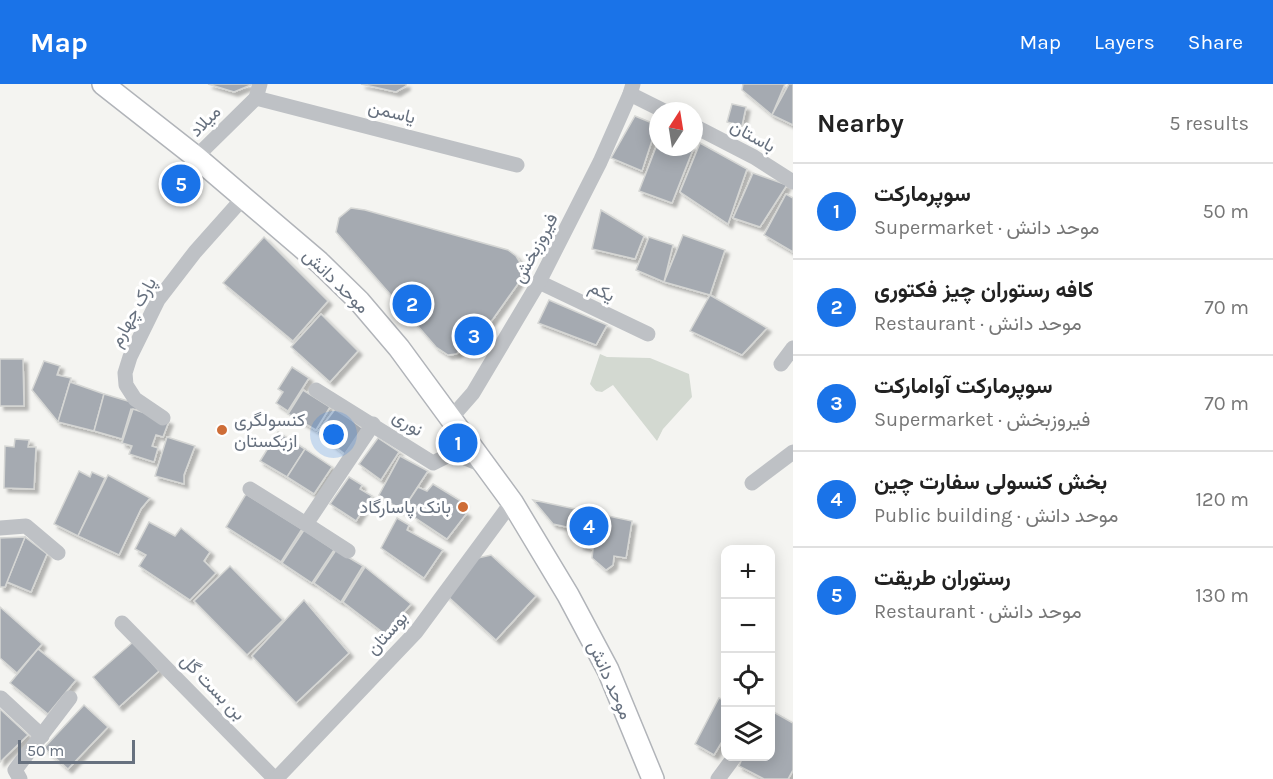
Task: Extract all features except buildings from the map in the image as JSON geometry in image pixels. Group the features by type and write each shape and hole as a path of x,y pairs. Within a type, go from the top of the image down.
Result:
{"main road":[{"name":"موحد دانش","path":"103,84 196,157 319,262 359,301 399,348 512,502 568,595 608,670 653,779"}],"street":[{"path":"632,89 651,102"},
{"name":"فیروزبخش","path":"451,418 473,393 540,282 600,162 632,89"},
{"name":"میلاد","path":"196,157 258,91"},
{"name":"یاسمن","path":"258,91 517,165"},
{"name":"باستان","path":"703,130 754,156 793,182"},
{"name":"پارک چهارم","path":"163,418 135,399 126,385 125,373 130,357 158,300 195,252 244,197"},
{"name":"یکم","path":"540,282 648,334"},
{"path":"781,364 793,348"},
{"name":"نوری","path":"316,390 433,463 453,453 485,466"},
{"name":"نوری","path":"306,524 373,424"},
{"path":"752,483 793,452"},
{"path":"250,489 348,551"},
{"name":"بوستان","path":"276,779 416,632 512,502"},
{"path":"0,528 26,526 58,553"},
{"name":"بن بست گل","path":"122,623 276,779"},
{"path":"1,698 42,736"},
{"path":"20,779 15,770 70,698"},
{"path":"718,779 731,761"}],"shaded area":[{"path":"600,354 607,357 650,358 689,374 692,397 663,429 657,441 613,385 602,392 596,391 590,384"}],"place":[{"name":"رستوران طریقت","path":"181,184"},
{"name":"کافه رستوران چیز فکتوری","path":"412,304"},
{"name":"سوپرمارکت آوامارکت","path":"474,336"},
{"name":"کنسولگری ازبکستان","path":"222,430"},
{"name":"سوپرمارکت","path":"458,443"},
{"name":"بانک پاسارگاد","path":"463,507"},
{"name":"بخش کنسولی سفارت چین","path":"589,526"}]}
